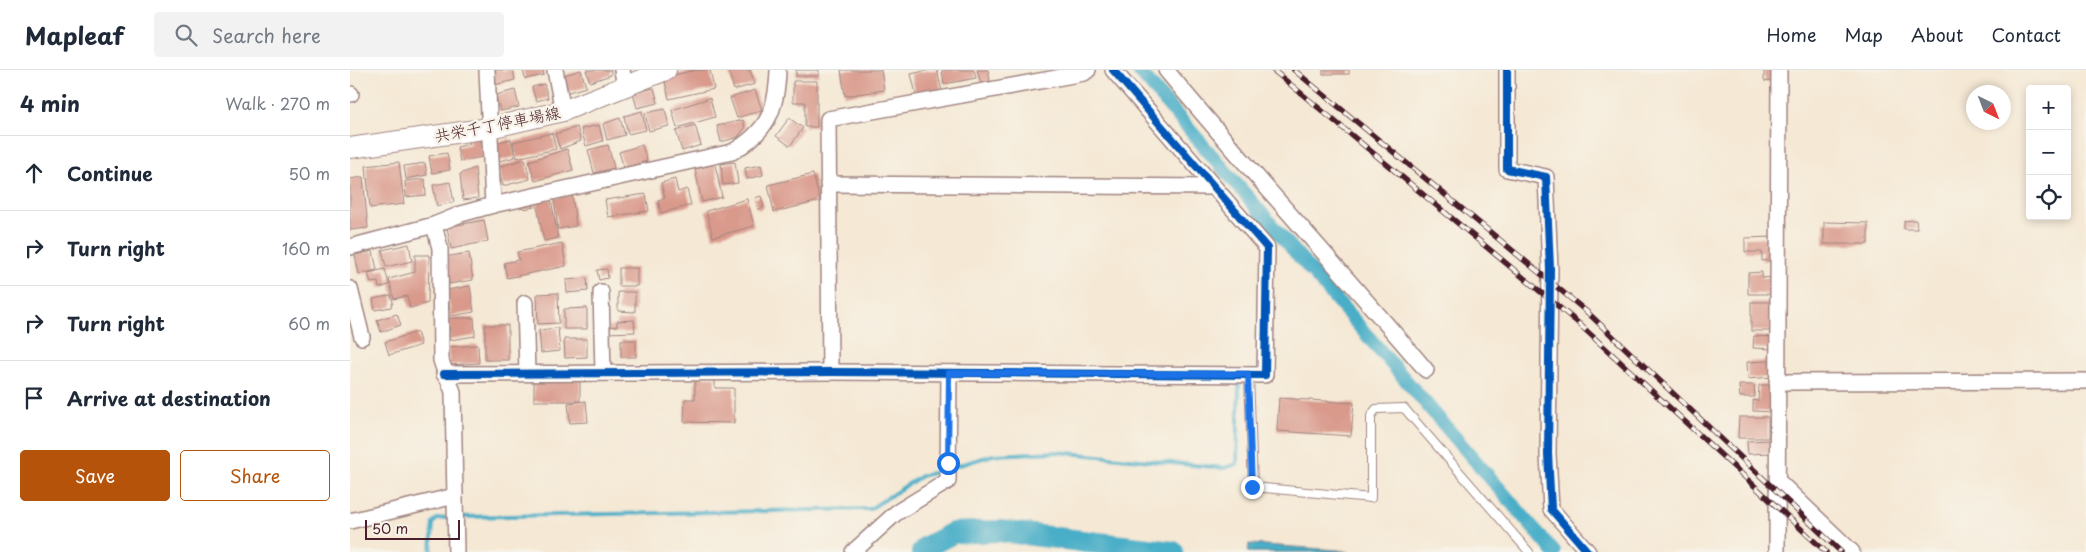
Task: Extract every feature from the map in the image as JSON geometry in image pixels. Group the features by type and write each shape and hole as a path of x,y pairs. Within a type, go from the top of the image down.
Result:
{"main road":[{"name":"共栄千丁停車場線","path":"350,148 490,128 563,111 623,79 666,70"}],"street":[{"path":"487,70 493,205"},
{"path":"555,70 563,111"},
{"path":"350,247 434,225 460,214 493,205 732,152 750,142 766,124 773,107 778,70"},
{"path":"830,372 828,119 1030,84 1084,73 1088,70"},
{"path":"444,374 830,372 1266,374 1267,248 1113,70"},
{"path":"1166,70 1249,169 1426,370"},
{"path":"1507,70 1507,169 1546,178 1550,269 1548,454 1551,509 1588,552"},
{"path":"1777,552 1779,70"},
{"path":"828,184 1214,187"},
{"path":"434,225 440,248 441,360 444,374 450,382 452,392 456,552"},
{"path":"350,289 362,337"},
{"path":"601,292 603,372"},
{"path":"526,303 527,373"},
{"path":"852,552 896,513 948,481 949,373"},
{"path":"1777,382 2086,381"},
{"path":"1778,481 1852,552"},
{"path":"350,521 455,496"}],"lane":[{"path":"1248,374 1252,487 1371,498 1371,416 1376,409 1404,408 1529,552"}],"water":[{"path":"1249,544 1338,550 1349,552 1248,552"}],"building":[{"path":"493,70 513,70 515,80 494,85"},
{"path":"523,70 543,70 544,75 525,79"},
{"path":"581,70 586,87 565,93 561,76"},
{"path":"586,70 611,70 611,75 590,82"},
{"path":"696,70 710,70 714,89 669,99 664,77"},
{"path":"728,70 750,70 755,84 734,90"},
{"path":"796,70 819,70 819,76 796,76"},
{"path":"841,70 881,70 884,90 845,96"},
{"path":"937,70 942,92 917,98 911,74"},
{"path":"942,70 974,70 976,78 944,84"},
{"path":"977,70 988,70 990,81 981,83"},
{"path":"1323,70 1349,70 1349,74 1323,74"},
{"path":"1764,70 1774,70 1773,82 1764,81"},
{"path":"793,81 817,81 817,127 805,127 805,102 793,102"},
{"path":"544,84 548,98 536,101 532,87"},
{"path":"654,88 658,103 637,108 633,93"},
{"path":"515,90 519,107 500,111 496,95"},
{"path":"755,90 762,110 737,118 730,98"},
{"path":"710,98 715,117 677,128 672,110"},
{"path":"665,109 669,126 649,131 645,113"},
{"path":"642,111 646,130 628,134 624,116"},
{"path":"620,118 625,135 607,140 603,124"},
{"path":"789,118 803,128 790,146 776,136"},
{"path":"743,120 745,128 738,137 721,142 717,126"},
{"path":"599,125 603,141 586,146 581,129"},
{"path":"695,125 701,145 682,151 676,131"},
{"path":"577,127 581,141 560,149 555,134"},
{"path":"552,133 556,149 517,158 513,142"},
{"path":"478,134 483,157 460,161 457,147 470,144 468,136"},
{"path":"511,139 515,157 495,162 495,143"},
{"path":"608,145 614,168 594,173 588,150"},
{"path":"642,145 647,161 624,168 619,152"},
{"path":"567,149 573,170 535,181 529,161"},
{"path":"447,153 450,170 432,173 429,156"},
{"path":"525,159 530,179 503,186 498,167"},
{"path":"399,162 404,204 370,208 366,166"},
{"path":"735,162 738,183 723,185 721,164"},
{"path":"425,163 427,175 406,179 404,166"},
{"path":"715,164 722,197 702,202 695,169"},
{"path":"761,165 763,175 747,179 745,168"},
{"path":"475,168 478,198 463,200 460,174"},
{"path":"813,174 820,201 774,212 768,185"},
{"path":"363,177 368,228 350,230 350,179"},
{"path":"425,179 426,195 406,197 405,181"},
{"path":"675,179 678,192 687,189 691,205 661,213 658,200 665,198 661,183"},
{"path":"450,182 454,202 437,206 433,185"},
{"path":"572,194 576,226 558,229 554,198"},
{"path":"646,194 649,211 608,217 605,200"},
{"path":"761,196 764,207 758,210 755,198"},
{"path":"533,199 534,207 524,209 523,200"},
{"path":"551,199 558,238 544,241 536,201"},
{"path":"747,199 754,226 713,237 706,211"},
{"path":"484,220 488,241 451,249 447,227"},
{"path":"1916,220 1917,229 1904,229 1904,221"},
{"path":"1824,222 1868,223 1868,244 1824,244"},
{"path":"1773,237 1773,260 1762,261 1762,252 1745,252 1745,238"},
{"path":"562,243 566,266 507,278 504,263 519,260 517,252"},
{"path":"409,244 412,261 386,267 382,250"},
{"path":"373,251 377,270 359,274 355,255"},
{"path":"469,253 473,280 449,284 444,257"},
{"path":"415,255 429,255 428,303 410,308 407,296 394,299 389,279 415,272"},
{"path":"619,268 637,268 637,286 619,286"},
{"path":"385,269 389,285 379,288 378,282 371,283 368,273"},
{"path":"607,269 608,278 599,280 597,270"},
{"path":"1762,272 1762,278 1772,277 1772,294 1748,294 1748,273"},
{"path":"587,278 588,291 567,293 566,280"},
{"path":"470,286 474,312 451,316 447,290"},
{"path":"618,292 635,292 635,312 618,311"},
{"path":"558,293 559,323 538,324 537,294"},
{"path":"391,295 393,302 391,307 375,310 373,299"},
{"path":"1751,302 1771,302 1771,331 1751,331"},
{"path":"587,308 587,329 564,329 564,309"},
{"path":"397,314 401,325 381,332 377,320"},
{"path":"449,318 474,318 475,336 450,340"},
{"path":"634,320 635,332 606,333 608,327 617,326 617,321"},
{"path":"485,325 508,325 508,360 485,360"},
{"path":"558,328 560,351 541,353 539,330"},
{"path":"417,332 421,345 389,355 385,342"},
{"path":"1754,336 1773,337 1772,349 1753,348"},
{"path":"564,339 587,339 587,357 565,358"},
{"path":"621,340 636,340 636,357 621,357"},
{"path":"478,345 479,363 449,365 448,347"},
{"path":"1769,361 1771,377 1748,379 1747,362"},
{"path":"695,377 715,377 715,388 734,388 734,423 684,422 685,399 695,399"},
{"path":"534,378 580,378 580,401 534,401"},
{"path":"1739,385 1754,385 1755,397 1740,397"},
{"path":"1759,385 1773,385 1773,412 1753,411 1753,400 1758,401"},
{"path":"1279,398 1354,403 1351,436 1277,431"},
{"path":"586,401 588,422 570,423 568,403"},
{"path":"1739,417 1768,417 1768,438 1738,438"},
{"path":"1771,440 1771,453 1748,454 1747,441"}],"waterway":[{"path":"1138,70 1554,552"},
{"path":"953,467 993,455 1057,452 1224,468 1237,464 1239,382"},
{"path":"459,517 870,509 921,476 944,470"},
{"path":"431,552 433,523 437,519 452,517"},
{"path":"922,552 926,547 953,533 999,531 1173,552"}],"railway":[{"path":"1273,70 1577,322 1826,552"},
{"path":"1294,70 1587,312 1841,552"}],"cycle path":[{"path":"444,374 830,372 1265,375 1267,248 1113,70"},
{"path":"1507,70 1507,169 1546,177 1550,269 1548,454 1551,509 1588,552"}],"route":[{"path":"948,463 949,373 1248,374 1252,487"}]}
